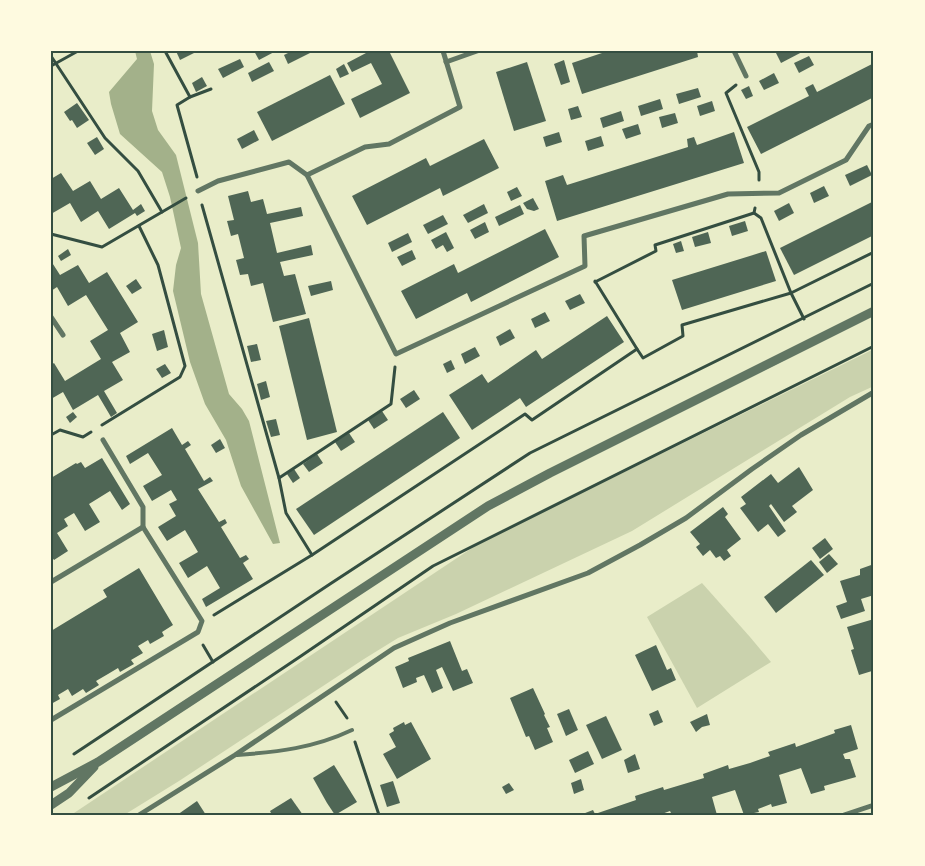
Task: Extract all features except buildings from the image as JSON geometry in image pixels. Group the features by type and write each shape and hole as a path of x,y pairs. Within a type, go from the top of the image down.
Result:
{"street":[{"path":"307,175 365,148 390,144 460,107 443,51"},
{"path":"446,62 477,51"},
{"path":"734,51 746,76"},
{"path":"196,192 218,181 289,162 307,175 396,354 585,266 584,236 728,194 779,193 846,160 869,126 874,124"},
{"path":"51,787 98,762 488,506 874,311"},
{"path":"51,317 63,335"},
{"path":"139,815 234,755 394,648 450,623 588,573 686,518 801,435 874,392"},
{"path":"51,720 198,632 202,621 143,527 143,507 103,440"},
{"path":"51,582 143,527"},
{"path":"51,805 69,793 98,762"},
{"path":"844,815 874,805"}],"lane":[{"path":"234,755 278,752 312,745 352,730"}],"path":[{"path":"51,66 78,51"},
{"path":"165,51 190,98"},
{"path":"51,56 105,138 138,171 163,211"},
{"path":"210,89 178,105 197,177 196,192 278,478 286,513 312,555"},
{"path":"51,234 102,247 196,192"},
{"path":"596,282 656,251 655,245 754,213"},
{"path":"51,435 60,430 83,437 180,377 185,366 158,265 139,226"},
{"path":"585,266 643,358 684,336 682,325 792,293 874,252"},
{"path":"88,798 433,566 874,346"},
{"path":"202,621 312,555 525,414 532,420 637,348"},
{"path":"278,478 391,404 396,354"},
{"path":"336,702 351,724 379,815"}],"shaded area":[{"path":"135,51 150,51 154,64 152,111 158,130 176,155 198,243 201,294 229,394 242,409 249,421 280,543 273,544 241,486 226,440 205,404 190,362 173,291 176,265 181,248 170,197 162,172 120,134 111,104 109,92 137,59"},
{"path":"874,349 874,386 850,397 632,531 456,614 398,638 124,815 71,815 478,544"},
{"path":"702,583 771,662 697,708 647,617"}]}
